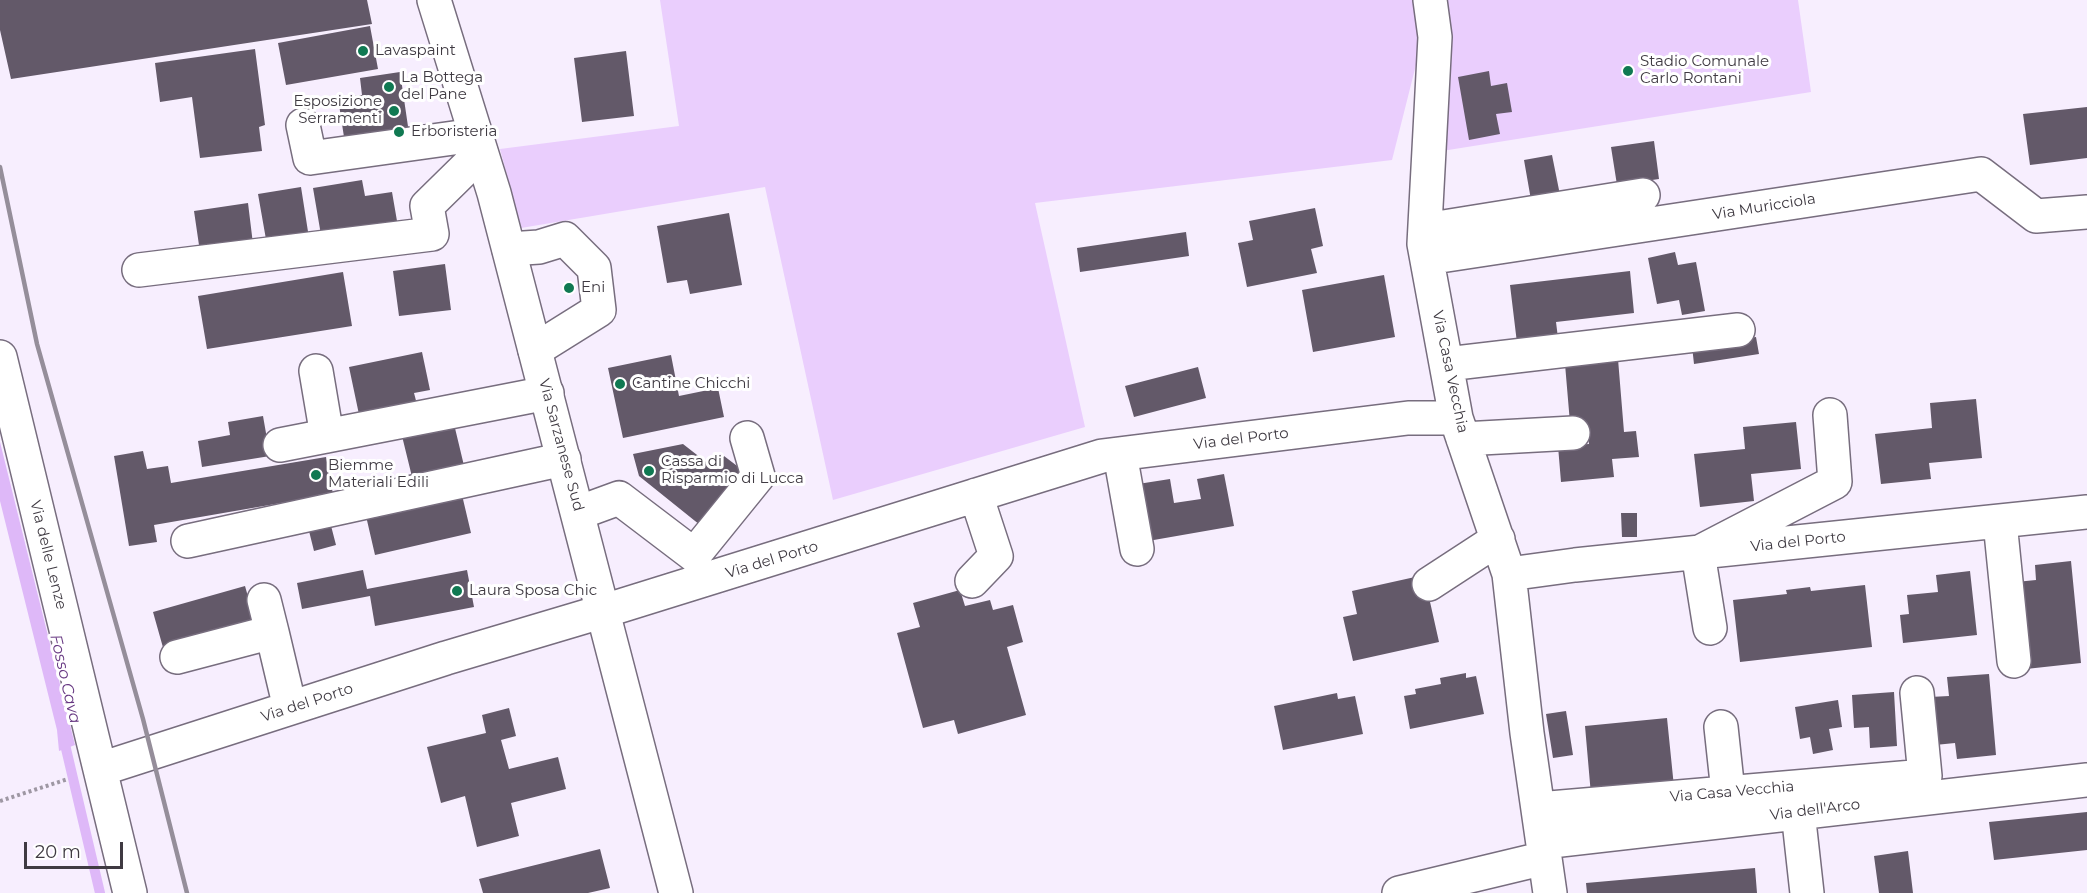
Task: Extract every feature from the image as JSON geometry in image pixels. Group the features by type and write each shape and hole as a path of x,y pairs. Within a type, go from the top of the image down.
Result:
{"street":[{"name":"Via Sarzanese Sud","path":"434,0 509,249 676,893"},
{"name":"Via Casa Vecchia","path":"1430,0 1435,37 1426,244 1460,429 1509,574 1550,893"},
{"path":"303,125 309,158 478,144"},
{"path":"139,270 432,234 428,206 478,144"},
{"name":"Via Muricciola","path":"1426,244 1981,174 2036,216 2087,212"},
{"path":"1426,244 1643,195"},
{"path":"509,249 539,247 565,239 594,268 599,310 536,350"},
{"path":"1447,364 1738,330"},
{"name":"Via delle Lenze","path":"0,357 130,893"},
{"path":"316,371 327,436"},
{"path":"280,445 547,393"},
{"path":"1710,628 1698,553 1835,482 1830,415"},
{"name":"Via del Porto","path":"101,769 446,658 1102,456 1408,418 1460,429 1573,433"},
{"path":"694,555 758,476 747,438"},
{"path":"1120,454 1137,549"},
{"path":"188,541 564,459"},
{"path":"972,581 996,556 976,495"},
{"path":"578,513 619,498 721,575"},
{"name":"Via del Porto","path":"1509,574 2087,512"},
{"path":"2000,522 2014,661"},
{"path":"1429,584 1498,539"},
{"path":"264,600 290,708"},
{"path":"177,657 272,632"},
{"name":"Via Casa Vecchia","path":"1538,809 1925,776 1917,693"},
{"path":"1721,727 1728,792"},
{"name":"Via dell'Arco","path":"1399,893 1544,850 1798,812 2087,780"},
{"path":"1798,812 1807,893"}],"path":[{"path":"0,801 59,782"}],"shaded area":[{"path":"660,0 1418,0 1423,37 1392,160 1035,203 1085,427 833,500 765,187 521,228 500,149 679,126"},
{"name":"Stadio Comunale Carlo Rontani","path":"1444,0 1798,0 1811,92 1442,151"},
{"path":"0,442 75,745 59,751 57,730 0,501"}],"building":[{"path":"0,0 367,0 372,24 11,79 0,30"},
{"path":"370,26 378,69 286,85 278,43"},
{"path":"255,49 265,125 259,127 262,151 200,158 192,97 160,102 155,63"},
{"path":"626,51 634,116 582,122 574,58"},
{"path":"1489,71 1491,86 1507,83 1512,112 1496,114 1500,134 1469,140 1458,77"},
{"path":"400,72 410,140 346,150 338,98 362,95 360,78"},
{"path":"2087,107 2087,158 2030,165 2023,114"},
{"path":"1654,141 1659,179 1617,185 1611,147"},
{"path":"1552,155 1560,195 1531,200 1524,160"},
{"path":"362,180 365,196 392,192 397,221 321,235 313,188"},
{"path":"301,187 309,238 267,245 258,194"},
{"path":"248,203 253,244 200,252 194,211"},
{"path":"1315,208 1323,246 1311,249 1317,273 1247,287 1238,243 1253,240 1249,221"},
{"path":"729,213 742,285 690,294 687,280 667,283 657,226"},
{"path":"1186,232 1189,256 1080,272 1077,248"},
{"path":"1675,252 1678,265 1696,262 1705,311 1682,315 1679,300 1657,304 1648,258"},
{"path":"445,264 451,310 399,316 393,271"},
{"path":"1630,271 1634,313 1556,322 1558,338 1517,343 1510,285"},
{"path":"343,272 352,326 207,349 198,296"},
{"path":"1384,275 1395,337 1313,352 1302,290"},
{"path":"1756,337 1759,354 1694,364 1692,346"},
{"path":"422,352 430,390 414,393 419,412 361,424 349,367"},
{"path":"671,355 679,396 718,388 724,417 623,438 608,368"},
{"path":"1618,359 1624,432 1636,431 1639,457 1612,459 1614,477 1561,482 1558,446 1589,444 1587,422 1570,423 1565,364"},
{"path":"1198,367 1206,398 1134,417 1125,386"},
{"path":"1976,399 1982,458 1929,463 1931,479 1881,484 1875,434 1932,428 1930,403"},
{"path":"263,416 270,456 202,467 198,441 230,435 228,422"},
{"path":"1796,422 1801,469 1751,474 1754,501 1700,507 1694,454 1745,449 1743,427"},
{"path":"454,424 466,474 414,485 402,436"},
{"path":"683,444 715,469 724,456 749,475 705,529 639,476 633,454"},
{"path":"143,451 147,469 168,466 171,483 326,457 333,494 154,525 157,542 129,546 114,456"},
{"path":"1224,474 1234,526 1148,541 1138,484 1170,479 1174,503 1201,499 1197,479"},
{"path":"462,495 471,533 375,555 366,516"},
{"path":"1621,513 1637,513 1637,537 1622,537"},
{"path":"329,518 336,545 314,551 307,523"},
{"path":"2071,561 2081,663 2026,669 2016,582 2036,580 2035,565"},
{"path":"363,570 367,589 467,570 474,607 375,626 370,596 302,609 297,583"},
{"path":"1970,571 1977,635 1903,643 1900,615 1909,614 1907,595 1938,592 1936,575"},
{"path":"1424,575 1439,642 1353,661 1343,617 1357,614 1352,591"},
{"path":"1865,585 1872,647 1740,662 1733,600 1787,594 1786,590 1810,587 1811,591"},
{"path":"245,586 256,625 164,651 153,612"},
{"path":"960,590 965,606 990,600 993,610 1013,605 1023,642 1007,647 1026,715 958,734 954,720 923,728 897,633 920,627 913,603"},
{"path":"1466,673 1466,678 1476,676 1484,714 1410,729 1404,696 1416,694 1415,689 1441,684 1440,678"},
{"path":"1989,674 1996,755 1957,759 1955,743 1935,745 1930,697 1949,696 1947,677"},
{"path":"1894,692 1897,746 1870,748 1869,727 1854,728 1852,695"},
{"path":"1337,693 1338,699 1355,696 1363,734 1283,750 1274,706"},
{"path":"1838,700 1842,727 1829,729 1833,750 1813,754 1810,737 1800,739 1795,707"},
{"path":"509,708 516,736 501,740 509,769 558,757 566,789 511,803 519,836 477,847 465,796 441,803 427,747 486,733 482,715"},
{"path":"1566,711 1573,755 1553,758 1546,714"},
{"path":"1667,718 1674,787 1591,795 1585,726"},
{"path":"2087,812 2087,850 1994,860 1989,822"},
{"path":"600,849 610,888 588,893 483,893 479,879"},
{"path":"1908,851 1913,893 1879,893 1874,856"},
{"path":"1755,868 1757,893 1587,893 1586,883"}],"waterway":[{"name":"Fosso Cava","path":"63,736 100,893"}],"railway":[{"path":"0,167 37,344 143,719 187,893"}],"place":[{"name":"Lavaspaint","path":"363,51"},
{"name":"Stadio Comunale Carlo Rontani","path":"1628,71"},
{"name":"La Bottega del Pane","path":"389,87"},
{"name":"Esposizione Serramenti","path":"394,111"},
{"name":"Erboristeria","path":"399,132"},
{"name":"Eni","path":"569,288"},
{"name":"Cantine Chicchi","path":"620,384"},
{"name":"Cassa di Risparmio di Lucca","path":"649,471"},
{"name":"Biemme Materiali Edili","path":"316,475"},
{"name":"Laura Sposa Chic","path":"457,591"}]}
